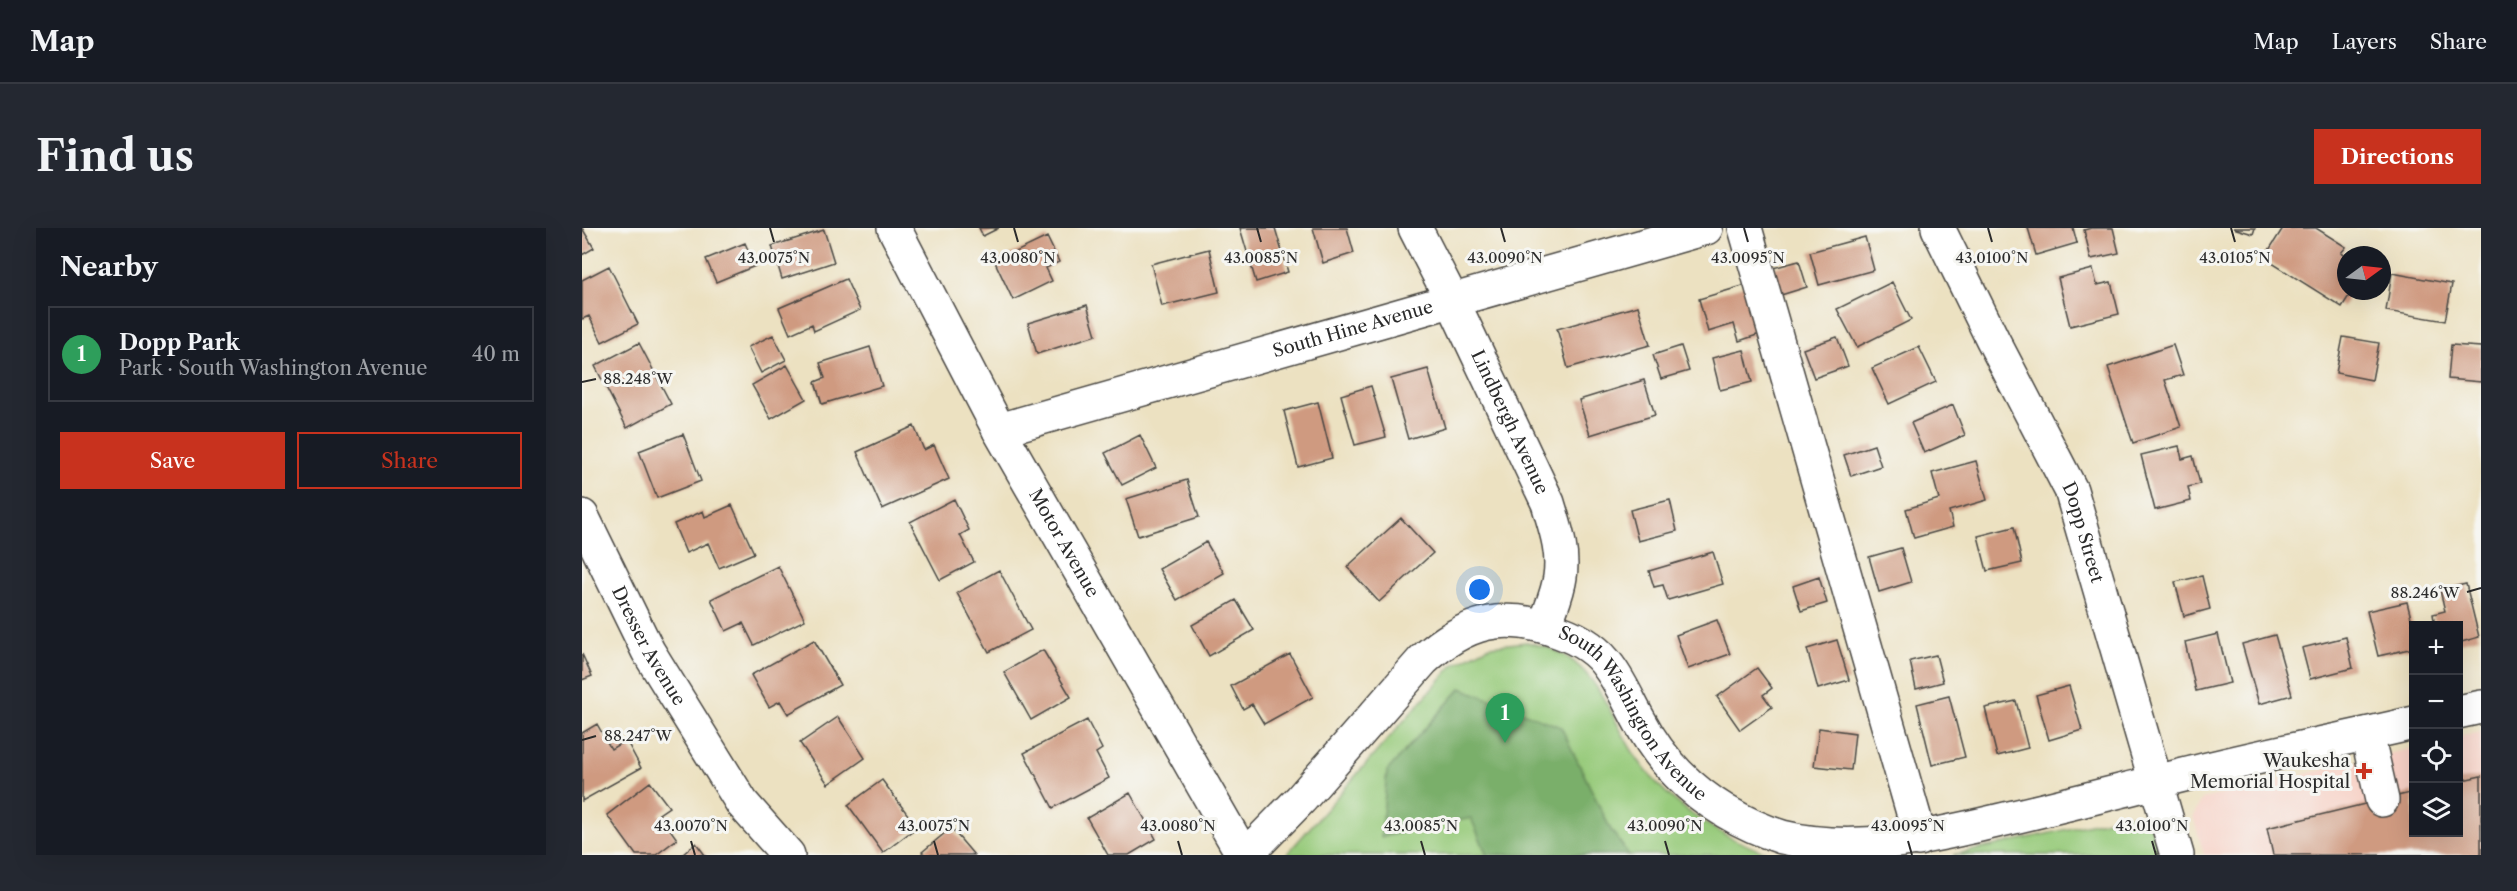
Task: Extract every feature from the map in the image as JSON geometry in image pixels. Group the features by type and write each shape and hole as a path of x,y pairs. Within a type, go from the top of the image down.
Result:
{"street":[{"name":"Motor Avenue","path":"894,228 999,430 1244,855"},
{"name":"Lindbergh Avenue","path":"1415,228 1452,300 1548,503 1561,552 1560,578 1545,626"},
{"name":"South Hine Avenue","path":"999,430 1706,228"},
{"path":"1745,228 1919,839"},
{"name":"Dopp Street","path":"1938,228 2071,490 2177,855"},
{"name":"Dresser Avenue","path":"582,516 648,651 742,803 788,855"},
{"name":"South Washington Avenue","path":"1244,855 1300,799 1423,660 1440,645 1463,631 1486,623 1513,620 1545,626 1579,639 1607,663 1640,724 1670,765 1694,789 1737,818 1782,837 1822,846 1866,848 1919,839 2409,724"},
{"path":"2463,711 2481,707"},
{"path":"2367,734 2382,800"}],"shaded area":[{"name":"Waukesha Memorial Hospital","path":"2481,732 2481,855 2204,855 2193,816 2202,799 2409,749 2409,837 2463,837 2463,736"}],"green space":[{"path":"1527,642 1554,650 1583,670 1604,698 1638,760 1651,777 1682,806 1716,830 1774,855 1286,855 1453,665 1490,646"},
{"path":"1461,688 1561,727 1611,830 1629,855 1487,855 1471,818 1381,837 1387,771"},
{"path":"2130,815 2143,819 2152,829 2161,855 1953,855"}],"building":[{"path":"582,228 594,248 582,255"},
{"path":"979,228 999,228 983,236"},
{"path":"1240,228 1275,228 1288,272 1256,282"},
{"path":"1313,228 1347,228 1354,253 1323,263"},
{"path":"2028,228 2073,228 2077,243 2036,255"},
{"path":"2113,228 2119,253 2091,259 2084,230"},
{"path":"2233,228 2255,228 2253,234"},
{"path":"2283,228 2316,228 2344,246 2337,246 2337,300 2346,300 2342,307 2264,258"},
{"path":"824,230 834,262 782,279 772,246"},
{"path":"1047,237 1059,262 1046,268 1052,281 1013,300 995,262"},
{"path":"1865,237 1874,270 1819,285 1810,252"},
{"path":"745,243 755,266 716,282 706,259"},
{"path":"1209,249 1219,292 1162,306 1151,264"},
{"path":"1799,261 1807,287 1781,295 1773,268"},
{"path":"609,266 638,324 602,342 589,316 582,319 582,280"},
{"path":"2093,269 2097,285 2111,282 2119,314 2070,326 2058,278"},
{"path":"2392,273 2452,284 2445,321 2386,311 2388,300 2391,300"},
{"path":"846,279 860,310 814,331 812,324 790,334 779,308"},
{"path":"1892,282 1911,320 1857,347 1837,309"},
{"path":"1746,285 1760,334 1739,341 1734,324 1708,332 1699,299"},
{"path":"1087,305 1096,335 1037,354 1028,323"},
{"path":"1638,306 1650,345 1568,368 1557,329"},
{"path":"773,335 786,360 761,373 748,347"},
{"path":"1837,337 1848,366 1814,378 1803,349"},
{"path":"2343,337 2379,343 2372,380 2336,373"},
{"path":"639,343 671,404 627,428 595,366"},
{"path":"2173,345 2183,375 2165,380 2181,427 2133,443 2108,367"},
{"path":"2451,345 2481,347 2481,382 2448,379"},
{"path":"1681,346 1689,371 1661,379 1653,355"},
{"path":"870,347 882,386 822,404 815,382 825,378 820,363"},
{"path":"1919,347 1936,382 1889,404 1872,368"},
{"path":"1744,350 1752,382 1720,390 1712,358"},
{"path":"787,365 806,399 771,419 752,385"},
{"path":"1428,369 1445,428 1408,439 1391,379"},
{"path":"1644,380 1655,415 1590,435 1579,400"},
{"path":"1371,386 1386,437 1355,445 1341,395"},
{"path":"1318,402 1332,458 1298,467 1284,411"},
{"path":"1953,405 1965,435 1924,453 1911,423"},
{"path":"914,426 924,450 934,445 949,479 882,509 857,452"},
{"path":"683,434 701,481 657,498 639,451"},
{"path":"1140,435 1156,468 1122,485 1105,453"},
{"path":"1874,445 1881,466 1851,476 1844,455"},
{"path":"2179,446 2182,459 2193,456 2200,484 2188,487 2191,501 2155,510 2141,455"},
{"path":"1976,461 1987,500 1949,511 1953,527 1914,538 1906,509 1939,499 1932,473"},
{"path":"1187,480 1199,517 1138,536 1126,499"},
{"path":"954,499 969,530 960,535 974,562 940,580 910,522"},
{"path":"1670,500 1677,531 1638,541 1630,510"},
{"path":"732,505 754,553 719,568 708,543 686,553 674,524 703,511 705,517"},
{"path":"1401,518 1433,553 1379,602 1347,567"},
{"path":"2014,527 2022,563 1987,571 1978,536"},
{"path":"1206,542 1224,573 1177,600 1159,569"},
{"path":"1901,548 1911,582 1879,592 1869,557"},
{"path":"1713,552 1723,584 1668,600 1663,585 1654,587 1649,571"},
{"path":"778,566 805,620 754,645 743,623 726,631 711,599"},
{"path":"999,570 1031,630 989,652 957,593"},
{"path":"2202,576 2210,609 2184,616 2175,582"},
{"path":"1819,577 1827,603 1801,611 1793,586"},
{"path":"2466,584 2479,637 2463,642 2463,621 2434,621 2433,614 2445,611 2440,590"},
{"path":"1236,600 1254,630 1209,656 1192,625"},
{"path":"2407,602 2412,621 2409,621 2409,649 2378,656 2367,611"},
{"path":"1717,620 1730,654 1688,669 1676,635"},
{"path":"2218,634 2230,683 2196,691 2185,642"},
{"path":"2275,635 2292,695 2259,704 2242,644"},
{"path":"2346,637 2353,668 2310,679 2302,648"},
{"path":"814,640 840,685 788,714 780,701 769,707 751,675"},
{"path":"1837,640 1849,680 1818,689 1807,649"},
{"path":"1043,650 1071,697 1031,720 1004,672"},
{"path":"582,654 592,676 582,680"},
{"path":"1290,654 1313,697 1264,724 1252,704 1243,709 1231,686"},
{"path":"1936,655 1943,682 1916,689 1910,661"},
{"path":"1757,668 1772,688 1763,695 1772,707 1740,730 1717,697"},
{"path":"2069,686 2082,730 2049,740 2036,695"},
{"path":"1949,696 1965,757 1932,765 1917,704"},
{"path":"2016,701 2028,748 1997,756 1985,708"},
{"path":"838,717 865,758 828,784 800,743"},
{"path":"1087,720 1102,749 1096,753 1109,778 1053,808 1024,753"},
{"path":"597,724 611,749 626,740 641,768 582,801 582,733"},
{"path":"1819,728 1855,733 1851,770 1814,766"},
{"path":"2481,776 2481,855 2273,855 2267,828 2409,793 2409,837 2463,837 2463,780"},
{"path":"882,780 917,827 883,853 848,805"},
{"path":"650,782 669,807 659,814 677,839 656,855 636,855 607,815"},
{"path":"1130,793 1156,839 1129,855 1108,855 1087,818"},
{"path":"951,828 974,855 925,855 922,852"},
{"path":"696,843 705,855 682,855"}],"place":[{"name":"Dopp Park","path":"1505,743"},
{"name":"Waukesha Memorial Hospital","path":"2364,771"}]}
